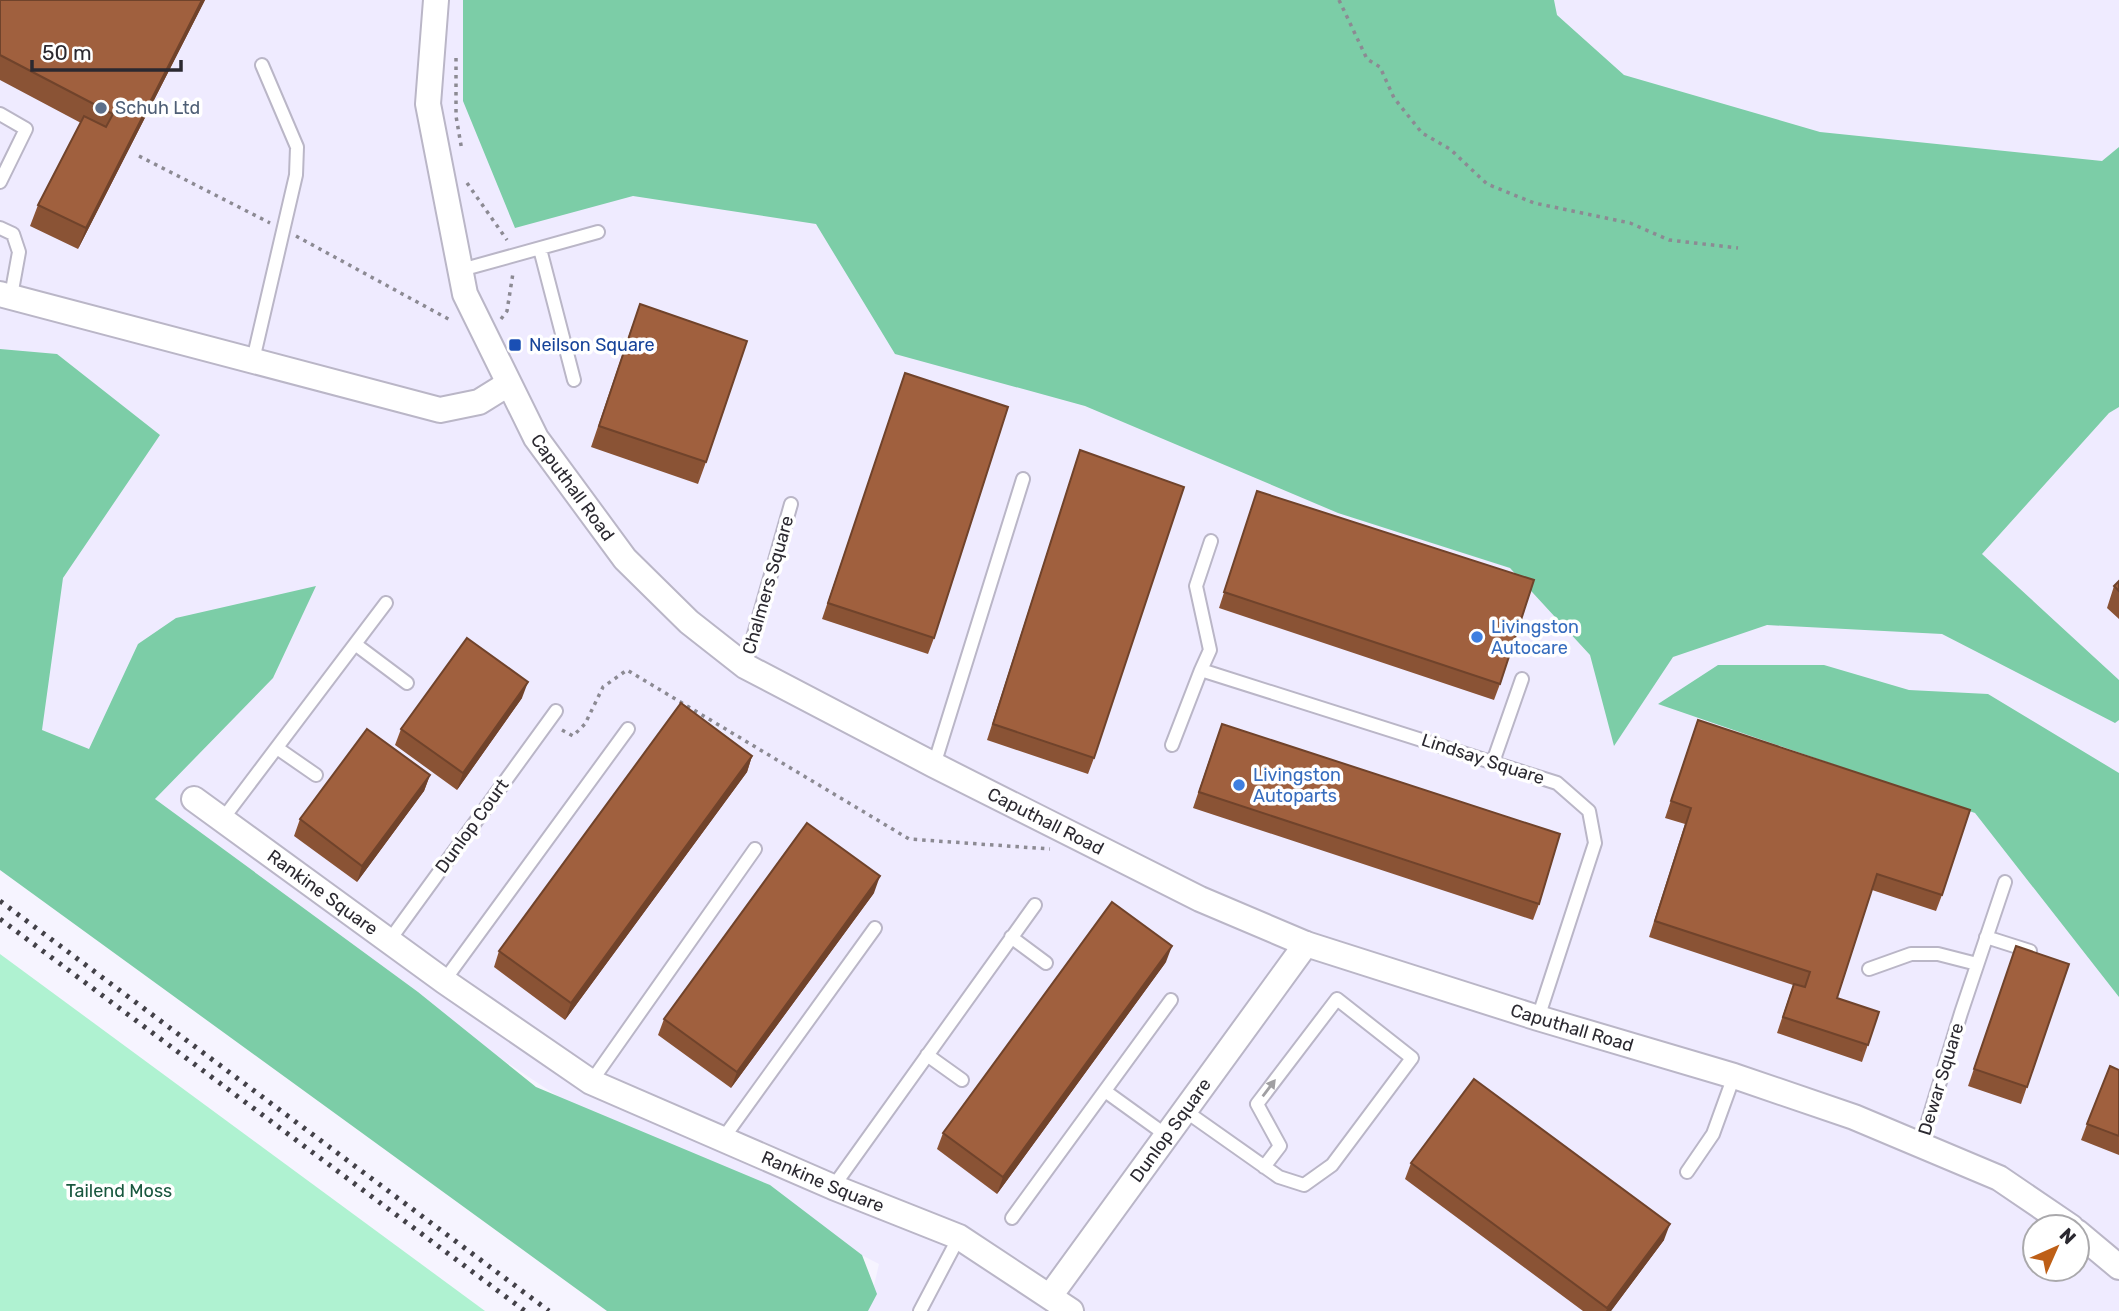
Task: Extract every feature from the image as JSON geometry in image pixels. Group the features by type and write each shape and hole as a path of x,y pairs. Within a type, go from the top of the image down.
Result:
{"street":[{"name":"Caputhall Road","path":"436,0 428,104 466,294 486,339 536,438 625,559 689,622 745,666 1200,899 1306,944 1538,1018 1734,1076 1854,1117 1999,1178 2050,1213"},
{"path":"5,295 440,410 479,402 508,384"},
{"name":"Rankine Square","path":"194,799 444,981 590,1082 833,1187 959,1237 1050,1296"},
{"name":"Dunlop Square","path":"1050,1296 1306,944"},
{"path":"2091,1242 2117,1262"},
{"path":"1050,1296 1071,1311"}],"lane":[{"path":"253,360 296,175 297,147 262,65"},
{"path":"0,114 26,129 0,183"},
{"path":"0,228 13,234 19,252 5,295"},
{"path":"461,270 598,232"},
{"path":"540,249 575,380"},
{"path":"934,765 1023,479"},
{"name":"Chalmers Square","path":"745,666 791,505"},
{"path":"1172,745 1210,650 1196,586 1211,541"},
{"path":"222,820 386,603"},
{"path":"355,644 407,683"},
{"name":"Lindsay Square","path":"1201,670 1557,783 1589,811 1595,843 1538,1018"},
{"path":"1493,762 1522,679"},
{"name":"Dunlop Court","path":"389,941 552,717"},
{"path":"444,981 628,729"},
{"path":"277,748 316,775"},
{"path":"590,1082 755,849"},
{"name":"Dewar Square","path":"1921,1144 2005,882"},
{"path":"833,1187 1035,905"},
{"path":"722,1140 875,928"},
{"path":"1011,937 1046,963"},
{"path":"1986,937 2047,957"},
{"path":"1869,969 1911,954 1938,954 1977,964"},
{"path":"1184,1110 1264,1167 1279,1177 1304,1185 1332,1165 1412,1058 1337,999 1257,1104 1280,1146 1264,1167"},
{"path":"1012,1218 1171,1000"},
{"path":"927,1055 962,1080"},
{"path":"1687,1172 1713,1135 1734,1076"},
{"path":"1105,1091 1166,1135"},
{"path":"920,1311 959,1237"}],"path":[{"path":"1339,0 1367,59 1380,67 1394,98 1422,133 1450,149 1486,184 1534,203 1630,223 1669,240 1738,248"},
{"path":"456,51 456,116 462,155"},
{"path":"139,156 486,339 507,311 516,255 466,182"},
{"path":"552,717 573,736 585,724 603,687 628,670 909,839 1063,850"}],"shaded area":[{"path":"0,0 2119,0 2119,1311 868,1311 879,1264 577,1109 113,802 0,720"}],"green space":[{"path":"463,0 1554,0 1557,15 1624,75 1820,132 2102,161 2119,147 2119,407 2109,413 1982,554 2119,680 2119,720 2115,723 1942,634 1767,625 1673,657 1614,746 1590,655 1510,568 1338,513 1085,406 895,354 816,224 633,196 515,228 463,101"},
{"path":"0,349 57,354 160,435 63,578 42,730 89,749 138,644 176,618 316,586 273,678 155,799 418,992 536,1087 770,1185 862,1255 877,1294 868,1311 607,1311 0,870"},
{"path":"1718,665 1824,665 1909,690 1988,694 2119,773 2119,997 1975,813 1658,704"},
{"name":"Tailend Moss","path":"0,954 485,1311 0,1311"}],"building":[{"name":"Schuh Ltd","path":"0,0 202,0 86,228 38,205 84,116 106,127 113,114 0,55"},
{"path":"640,304 747,341 706,462 599,426"},
{"path":"905,373 1008,407 934,638 828,603"},
{"path":"1080,450 1184,487 1094,758 993,724"},
{"path":"1257,491 1534,580 1500,684 1224,592"},
{"path":"467,638 528,682 463,773 401,729"},
{"path":"681,703 752,756 571,1003 499,951"},
{"path":"1698,720 1970,810 1942,895 1877,874 1837,998 1879,1012 1868,1045 1783,1017 1794,984 1805,987 1810,972 1655,921 1691,808 1671,801"},
{"path":"1222,724 1560,834 1539,904 1199,792"},
{"path":"367,729 430,775 362,866 300,819"},
{"path":"807,823 880,876 737,1072 664,1019"},
{"path":"1112,902 1172,946 1003,1177 943,1133"},
{"path":"2016,946 2069,964 2027,1087 1974,1069"},
{"path":"2110,1066 2119,1070 2119,1136 2087,1124"},
{"path":"1474,1079 1670,1224 1607,1308 1411,1163"}],"railway":[{"path":"0,901 549,1311"},
{"path":"0,919 525,1311"}],"place":[{"name":"Schuh Ltd","path":"101,108"},
{"name":"Neilson Square","path":"515,345"},
{"name":"Livingston Autocare","path":"1477,637"},
{"name":"Livingston Autoparts","path":"1239,785"}]}
